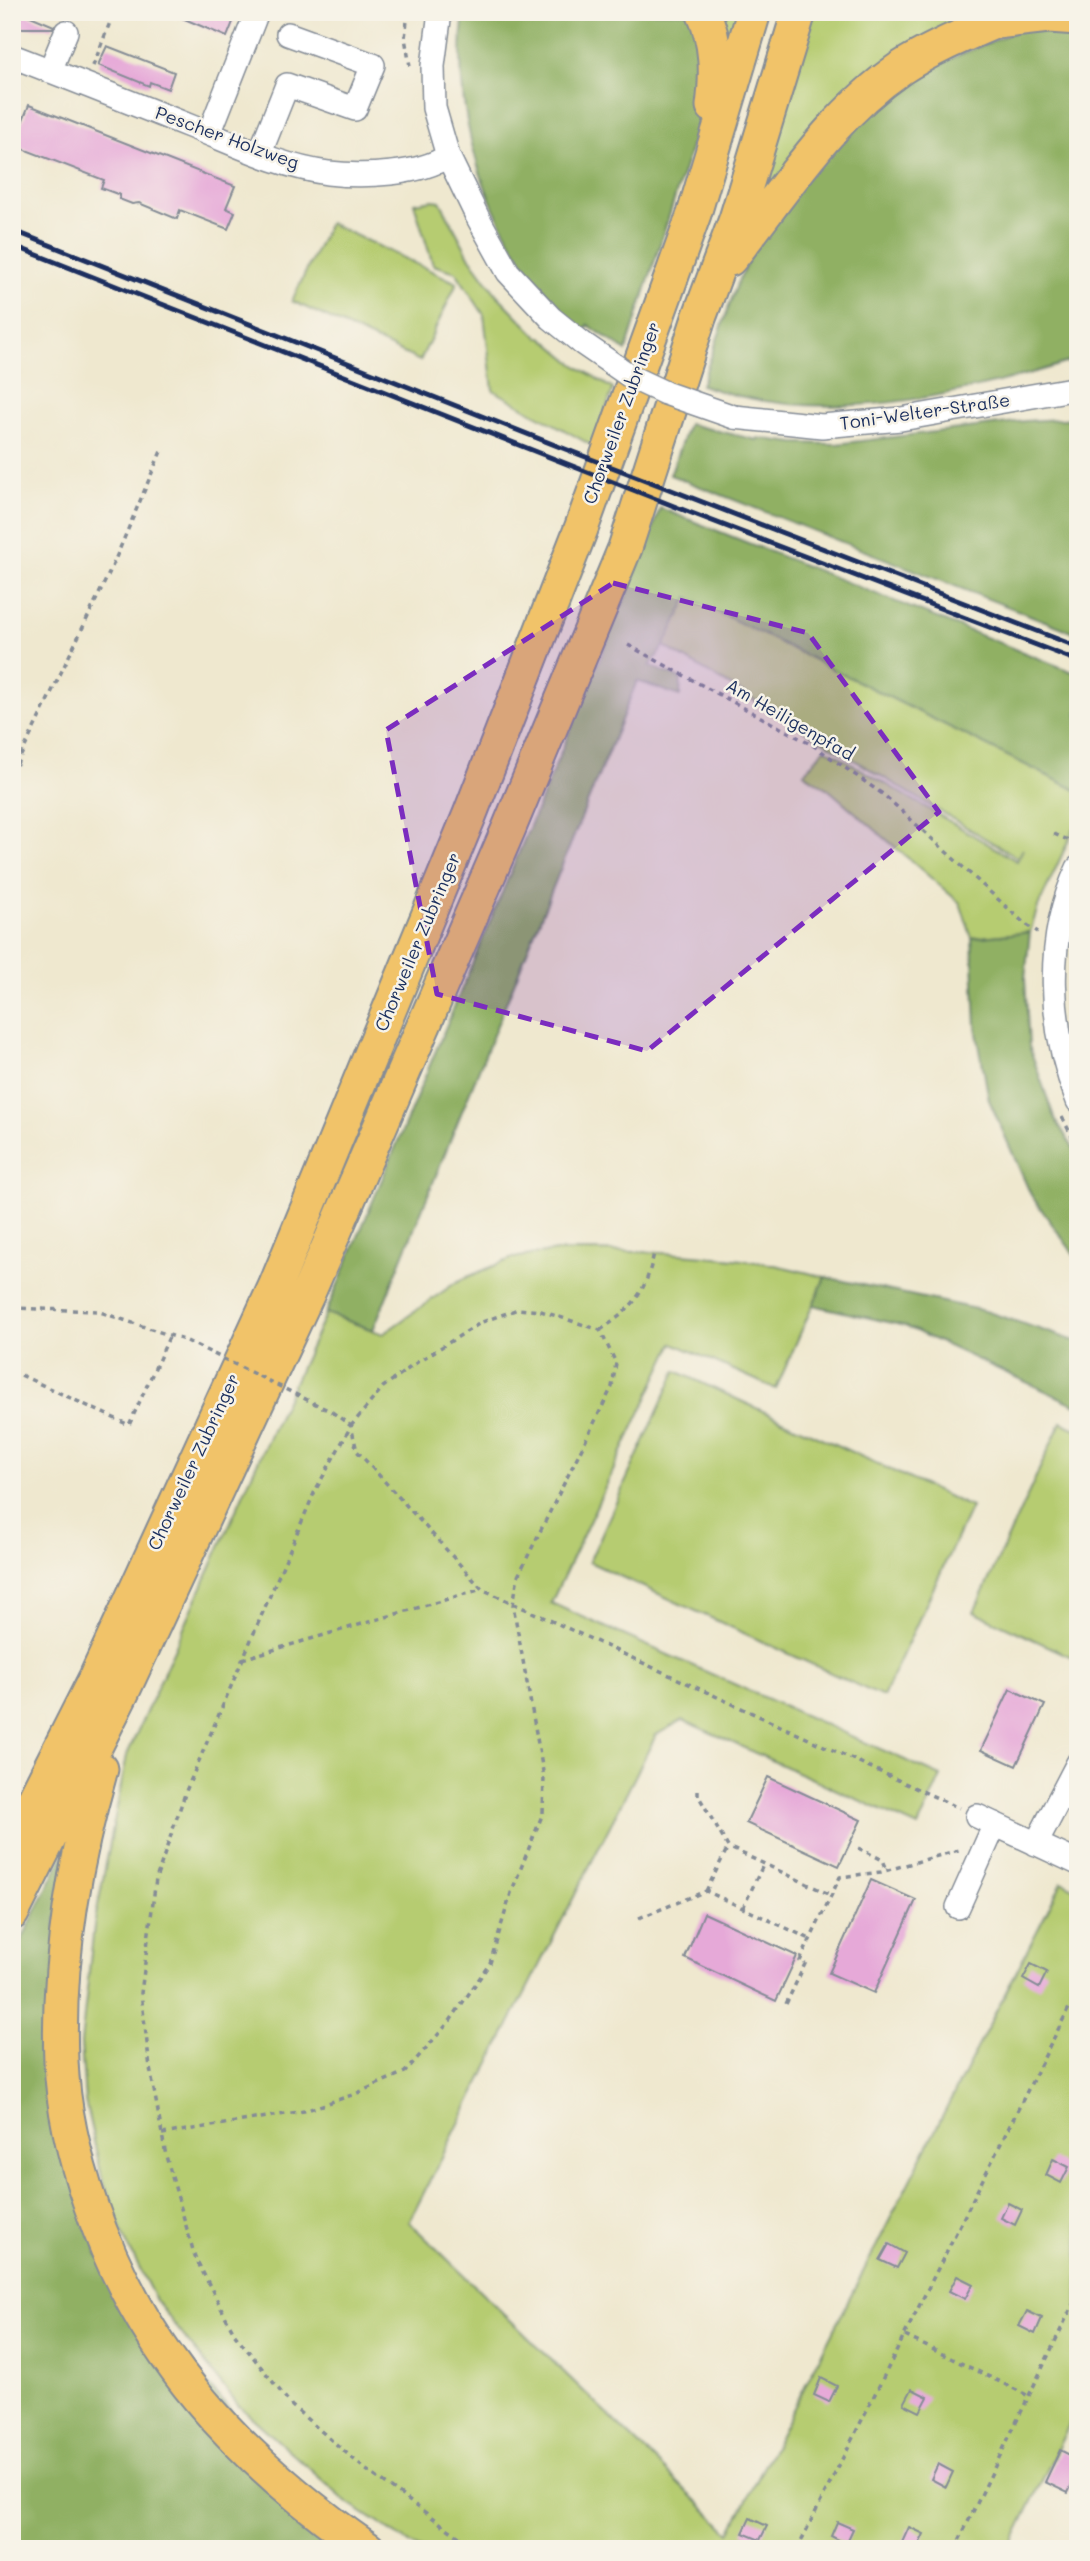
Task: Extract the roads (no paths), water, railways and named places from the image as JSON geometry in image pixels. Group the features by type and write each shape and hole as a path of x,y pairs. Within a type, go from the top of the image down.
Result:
{"highway":[{"path":"694,214 716,80 714,47 703,12"},
{"name":"Chorweiler Zubringer","path":"12,1843 96,1677 275,1287 470,814 580,529 694,214 754,12"},
{"name":"Chorweiler Zubringer","path":"12,1913 122,1693 309,1291 509,828 625,548 713,280 736,219 799,12"},
{"path":"713,280 837,122 901,68 935,49 1006,17 1078,18"},
{"name":"Chorweiler Zubringer","path":"122,1693 83,1831 61,1984 61,2063 79,2172 101,2234 127,2294 173,2368 208,2412 241,2447 295,2496 368,2549"}],"street":[{"path":"209,134 257,12"},
{"name":"Toni-Welter-Straße","path":"440,12 433,66 434,108 448,156 477,216 508,272 551,318 633,378 665,393 734,417 822,426 901,419 1078,388"},
{"path":"50,71 66,32"},
{"path":"260,153 287,85 355,109 373,65 288,34"},
{"name":"Pescher Holzweg","path":"12,56 260,153 327,173 390,172 433,166 448,156"},
{"path":"1078,868 1072,880 1056,941 1056,1020 1066,1072 1078,1101"},
{"path":"1036,1844 1078,1763"},
{"path":"958,1907 986,1820 1078,1863"}],"railway":[{"path":"12,230 560,447 1078,647"},
{"path":"12,245 689,512 1078,661"}]}
